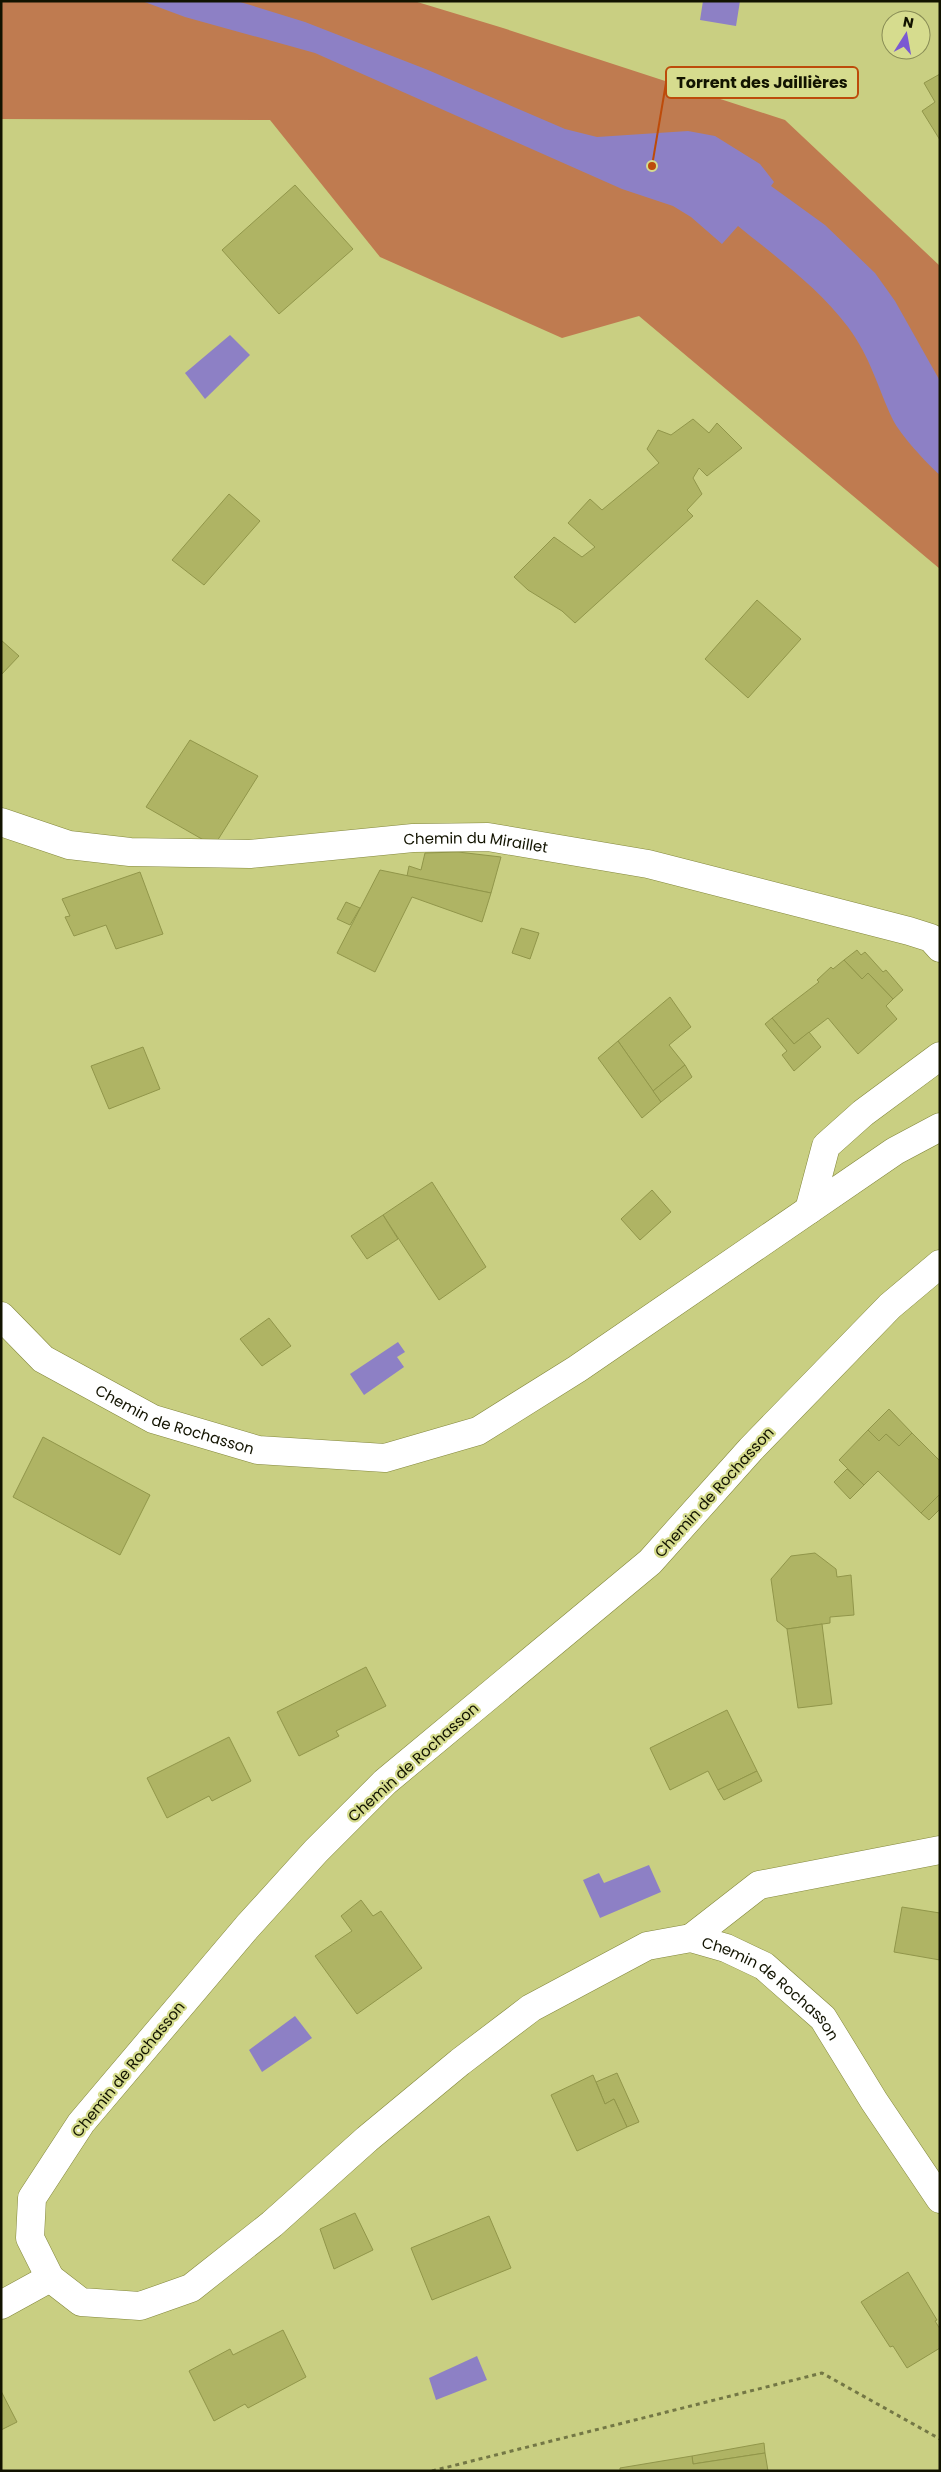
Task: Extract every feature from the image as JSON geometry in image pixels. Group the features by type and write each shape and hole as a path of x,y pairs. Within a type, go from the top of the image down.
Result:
{"street":[{"name":"Chemin du Miraillet","path":"1,822 69,845 130,852 250,854 413,838 488,838 517,841 648,864 909,931 931,938 940,948"},
{"path":"809,1210 826,1146 863,1113 940,1056"},
{"name":"Chemin de Rochasson","path":"1,1316 43,1359 153,1419 258,1450 385,1458 478,1431 577,1369 895,1151 940,1127"},
{"name":"Chemin de Rochasson","path":"940,1264 890,1306 834,1363 751,1449 650,1562 386,1782 316,1851 247,1927 81,2123 32,2198 30,2238 50,2278 81,2302 140,2306 190,2288 272,2224 367,2139 460,2062 531,2008 647,1946 691,1938 726,1948 764,1966 823,2018 874,2101 940,2198"},
{"path":"691,1938 758,1885 940,1850"},
{"path":"1,2305 50,2278"}],"path":[{"path":"432,2471 822,2373 940,2439"}],"shaded area":[{"path":"1,1 414,1 785,120 940,266 940,569 639,316 562,338 380,257 270,120 1,119"},
{"path":"142,1 237,1 305,22 428,70 565,129 597,137 688,131 715,136 760,164 774,182 771,186 825,225 875,273 895,301 940,381 940,475 914,449 896,426 862,350 837,313 810,286 738,226 722,244 691,217 673,206 622,189 315,53 185,17"},
{"path":"703,1 740,1 736,26 700,20"},
{"path":"230,335 250,355 205,399 185,373"},
{"path":"398,1342 405,1352 397,1357 404,1367 364,1395 350,1374"},
{"path":"649,1865 661,1892 600,1918 583,1880 599,1873 604,1883"},
{"path":"295,2016 312,2038 262,2072 249,2050"},
{"path":"477,2356 487,2380 436,2400 429,2378"}],"building":[{"path":"940,74 940,140 922,111 935,102 924,83"},
{"path":"295,185 353,249 279,314 222,250"},
{"path":"693,419 709,433 717,423 742,448 707,476 699,468 693,478 702,494 687,510 693,516 575,623 562,611 528,590 514,577 554,537 582,557 595,547 568,523 590,499 602,510 659,463 647,449 658,430 671,435"},
{"path":"229,494 260,521 204,585 172,560"},
{"path":"757,600 801,639 748,698 705,659"},
{"path":"1,640 19,656 1,675"},
{"path":"190,740 258,776 214,846 146,807"},
{"path":"458,852 501,857 491,893 407,876 409,866 421,870 425,853"},
{"path":"380,870 491,893 482,922 412,897 375,972 337,953"},
{"path":"140,872 163,934 116,949 106,925 74,936 65,917 70,916 62,899"},
{"path":"346,902 360,908 350,925 337,919"},
{"path":"521,928 539,933 530,959 512,953"},
{"path":"857,950 861,955 865,952 883,972 886,970 903,990 893,999 868,973 862,979 844,960"},
{"path":"844,960 862,979 868,973 893,999 886,1006 897,1019 858,1054 828,1018 794,1044 772,1018 819,982 817,980 831,967 833,969"},
{"path":"670,997 691,1027 669,1045 685,1065 653,1091 618,1041"},
{"path":"772,1018 794,1044 809,1032 821,1047 794,1071 782,1055 787,1051 765,1024"},
{"path":"618,1041 661,1102 642,1118 598,1058"},
{"path":"143,1047 160,1089 109,1109 91,1066"},
{"path":"685,1065 692,1077 661,1102 653,1091"},
{"path":"432,1182 486,1267 439,1300 383,1215"},
{"path":"652,1190 671,1212 640,1240 621,1219"},
{"path":"383,1215 398,1239 367,1259 351,1236"},
{"path":"269,1318 291,1346 262,1366 240,1339"},
{"path":"889,1409 912,1433 899,1446 886,1434 879,1441 868,1430"},
{"path":"868,1430 879,1441 886,1434 899,1446 912,1433 940,1461 940,1494 921,1513 878,1471 864,1485 839,1460"},
{"path":"43,1437 150,1495 120,1555 13,1497"},
{"path":"847,1469 864,1485 850,1499 834,1482"},
{"path":"940,1494 940,1509 929,1520 921,1513"},
{"path":"815,1553 836,1569 837,1577 851,1575 854,1615 830,1617 830,1623 787,1629 777,1621 771,1579 791,1556"},
{"path":"822,1624 832,1704 798,1708 787,1629"},
{"path":"366,1667 386,1706 336,1731 339,1736 299,1756 277,1712"},
{"path":"727,1710 757,1771 718,1790 708,1771 670,1790 650,1748"},
{"path":"229,1737 251,1781 212,1801 209,1796 167,1818 147,1778"},
{"path":"757,1771 762,1781 724,1800 718,1790"},
{"path":"361,1900 373,1916 381,1911 422,1968 357,2014 315,1956 352,1931 341,1916"},
{"path":"902,1907 940,1913 940,1960 894,1952"},
{"path":"617,2073 639,2122 627,2127 614,2099 605,2104 596,2082"},
{"path":"593,2075 605,2104 614,2099 627,2127 577,2151 551,2095"},
{"path":"355,2213 373,2250 334,2269 320,2229"},
{"path":"489,2216 511,2268 432,2300 411,2248"},
{"path":"908,2272 937,2320 935,2321 940,2329 940,2348 907,2368 893,2346 890,2347 861,2302"},
{"path":"283,2330 306,2377 248,2408 245,2404 214,2421 189,2371 230,2349 233,2355"},
{"path":"1,2391 17,2422 1,2430"},
{"path":"764,2443 765,2453 693,2464 692,2456"},
{"path":"765,2453 768,2471 620,2471 620,2468 692,2456 693,2464"}],"place":[{"name":"Torrent des Jaillières","path":"652,166"}]}
